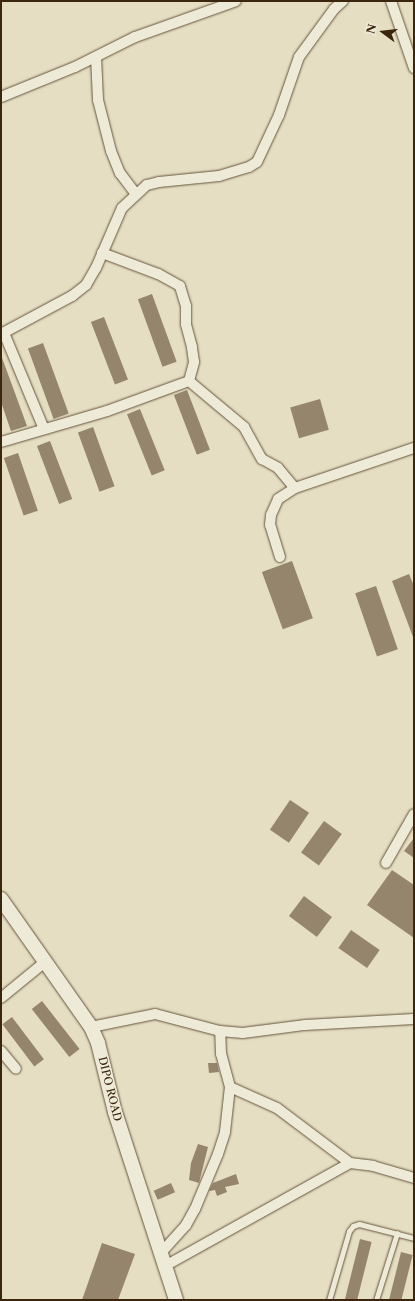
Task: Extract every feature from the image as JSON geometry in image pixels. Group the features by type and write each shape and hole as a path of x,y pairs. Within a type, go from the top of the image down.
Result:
{"main road":[{"name":"DIPO ROAD","path":"2,902 91,1027 162,1260 176,1300"}],"street":[{"path":"1,97 96,57 135,37 236,1"},
{"path":"44,429 2,334 72,296 86,285 122,208 147,185 159,182 219,176 249,167 257,162 279,115 299,57 334,9 343,1"},
{"path":"391,1 414,68"},
{"path":"96,57 98,100 111,151 120,173 136,194"},
{"path":"102,253 158,274 180,286 194,362 188,381"},
{"path":"1,442 107,411 188,381"},
{"path":"188,381 244,427 262,459 278,468 295,488"},
{"path":"280,557 272,537 271,514 278,499 295,488 414,448"},
{"path":"386,862 414,814"},
{"path":"1,998 46,962"},
{"path":"91,1027 155,1014 220,1031 243,1033 305,1025 414,1019"},
{"path":"162,1260 186,1225 218,1154 225,1132 230,1087 221,1054 220,1031"},
{"path":"1,1051 16,1069"},
{"path":"230,1087 277,1108 350,1163 373,1166 414,1178"},
{"path":"162,1260 350,1163"}],"lane":[{"path":"329,1300 349,1231 353,1226 359,1224 414,1238"},
{"path":"376,1300 397,1233"}],"building":[{"path":"152,294 177,362 163,367 138,299"},
{"path":"104,317 128,380 115,385 91,322"},
{"path":"43,343 69,413 54,419 28,348"},
{"path":"1,355 27,426 11,431 1,402"},
{"path":"187,390 210,450 197,455 174,395"},
{"path":"320,399 329,430 299,438 290,408"},
{"path":"140,409 165,470 152,475 127,414"},
{"path":"93,427 115,486 100,492 78,432"},
{"path":"50,441 72,499 59,504 37,446"},
{"path":"18,453 38,511 24,516 4,458"},
{"path":"292,561 313,618 283,629 262,572"},
{"path":"409,574 414,586 413,637 392,581"},
{"path":"376,586 398,649 377,657 355,593"},
{"path":"290,800 309,813 289,843 270,830"},
{"path":"324,821 342,834 319,865 301,853"},
{"path":"414,838 414,858 404,851"},
{"path":"392,870 414,885 414,938 367,905"},
{"path":"304,896 332,917 317,937 289,916"},
{"path":"351,930 380,950 367,968 338,948"},
{"path":"42,1001 80,1049 69,1057 32,1009"},
{"path":"12,1017 44,1059 34,1067 2,1024"},
{"path":"208,1063 217,1063 219,1072 209,1073"},
{"path":"198,1144 208,1147 199,1183 189,1180 191,1163"},
{"path":"236,1174 239,1184 225,1187 227,1192 217,1196 215,1190 209,1191 213,1183"},
{"path":"171,1183 175,1192 158,1200 154,1191"},
{"path":"360,1239 372,1242 357,1300 345,1300"},
{"path":"102,1243 135,1254 118,1300 82,1300"},
{"path":"401,1252 413,1255 401,1300 389,1300"}]}
